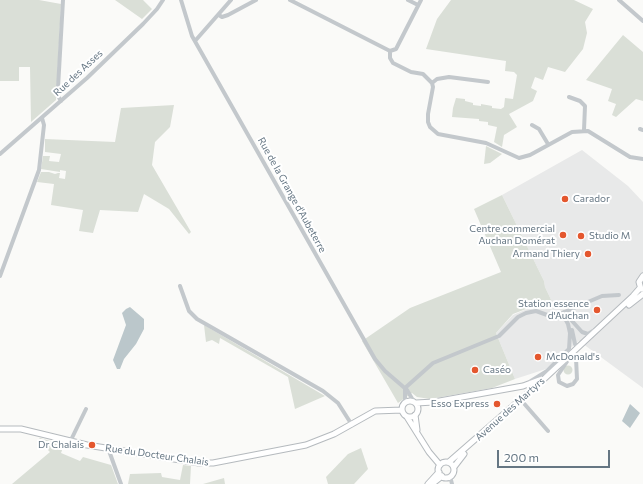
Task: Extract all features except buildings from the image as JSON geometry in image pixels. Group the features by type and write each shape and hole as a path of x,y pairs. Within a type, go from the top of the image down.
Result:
{"main road":[{"path":"642,291 639,282 643,276"},
{"name":"Avenue des Martyrs","path":"449,462 522,401 544,378 633,296 642,291"},
{"name":"Avenue des Martyrs","path":"454,467 462,456 633,301 642,291"},
{"path":"432,484 441,474 440,465 402,410 405,402 434,402 523,386 544,378"},
{"path":"415,402 418,410 415,415 418,432"},
{"name":"Rue du Docteur Chalais","path":"0,429 28,430 70,442 199,463 213,463 306,445 334,434 375,411 402,410"},
{"path":"407,417 415,415"},
{"path":"440,465 444,462 449,462 454,467 453,473 450,476 441,474"},
{"path":"428,484 441,474"}],"street":[{"path":"61,100 58,96 58,88 63,0"},
{"name":"Rue des Asses","path":"0,154 42,118 139,27 157,9 163,0"},
{"name":"Rue de la Grange d'Aubeterre","path":"181,0 188,27 195,41 375,358 385,371 405,388 415,402"},
{"path":"195,41 231,0"},
{"path":"218,15 222,17 228,15 256,0"},
{"path":"290,0 390,51 396,49 421,0"},
{"path":"408,0 418,5"},
{"path":"619,0 643,21"},
{"path":"390,51 390,58 393,63 411,72 423,74 432,83 433,87 428,122 430,127 438,134 486,143 519,158 530,155 572,132 584,130 594,133 630,157 643,159"},
{"path":"432,83 437,79 449,77 488,82"},
{"path":"569,97 580,101 585,106 584,130"},
{"path":"0,276 39,170 44,125 42,118"},
{"path":"532,125 539,129 548,144"},
{"path":"180,286 190,311 197,319 323,391 338,404 352,425"},
{"path":"405,402 405,388 433,363 499,336 505,332 518,317 526,313 536,311 550,316 563,313 602,296 619,295"},
{"path":"563,313 577,328 588,334 615,313"},
{"path":"563,313 572,330 575,344"},
{"path":"488,392 534,380 547,371 569,349 570,333 568,324"},
{"path":"568,360 560,370 558,378 561,384 567,386 573,384 577,379 576,358"},
{"path":"409,393 414,380"},
{"path":"522,401 548,431"},
{"path":"70,442 86,409"},
{"path":"108,448 121,484"},
{"path":"450,476 452,484"}],"shaded area":[{"path":"0,0 39,0 61,4 56,100 31,122 30,67 19,67 19,81 0,81"},
{"path":"115,0 143,0 152,9 142,19"},
{"path":"451,0 574,0 593,9 585,22 587,33 583,49 565,72 548,67 543,80 535,77 531,88 537,91 533,101 509,114 517,127 504,135 502,147 494,142 497,127 488,125 488,122 479,121 479,119 452,117 453,108 456,98 465,99 465,101 473,103 473,105 481,106 481,104 492,106 492,108 501,109 504,107 505,98 513,99 517,75 514,72 505,71 506,61 426,49 437,19"},
{"path":"623,35 643,52 643,101 636,99 616,117 612,115 616,104 608,101 612,89 586,80"},
{"path":"174,105 170,127 155,142 152,165 191,232 189,234 169,209 144,194 138,212 100,210 93,233 79,231 83,210 51,205 54,184 37,182 41,172 55,174 60,173 59,178 65,179 66,171 60,170 60,172 41,169 43,156 50,156 49,161 59,162 61,154 45,152 45,139 115,142 121,108"},
{"path":"486,146 502,154 490,163 484,164"},
{"path":"582,150 628,186 643,202 643,388 579,341 546,369 515,379 496,333 513,315 539,304 554,306 545,287 544,281 502,195"},
{"path":"502,195 544,281 545,287 554,306 539,304 513,314 496,333 515,379 492,388 430,399 417,397 412,393 398,403 362,341 410,308 501,272 474,209"},
{"path":"130,307 144,319 144,329 136,344 124,359 120,369 117,369 113,360 126,325 122,313"},
{"path":"204,325 325,396 295,409 288,377 220,338 219,344 212,340 206,342"},
{"path":"568,365 573,370 568,375 563,370"},
{"path":"630,404 640,413 630,428 622,421"},
{"path":"40,438 64,445 61,453 80,461 83,457 111,465 118,484 12,484 50,452 38,440"},
{"path":"361,448 368,469 354,484 328,484 326,477 348,454"},
{"path":"183,465 191,466 190,484 128,484 130,474 161,473 162,477 180,480"},
{"path":"224,478 225,484 203,484"}],"place":[{"name":"Carador","path":"565,199"},
{"name":"Centre commercial Auchan Domérat","path":"563,235"},
{"name":"Studio M","path":"581,236"},
{"name":"Armand Thiery","path":"588,254"},
{"name":"Station essence d'Auchan","path":"597,310"},
{"name":"McDonald's","path":"538,357"},
{"name":"Caséo","path":"475,370"},
{"name":"Esso Express","path":"497,404"},
{"name":"Dr Chalais","path":"92,445"}]}
